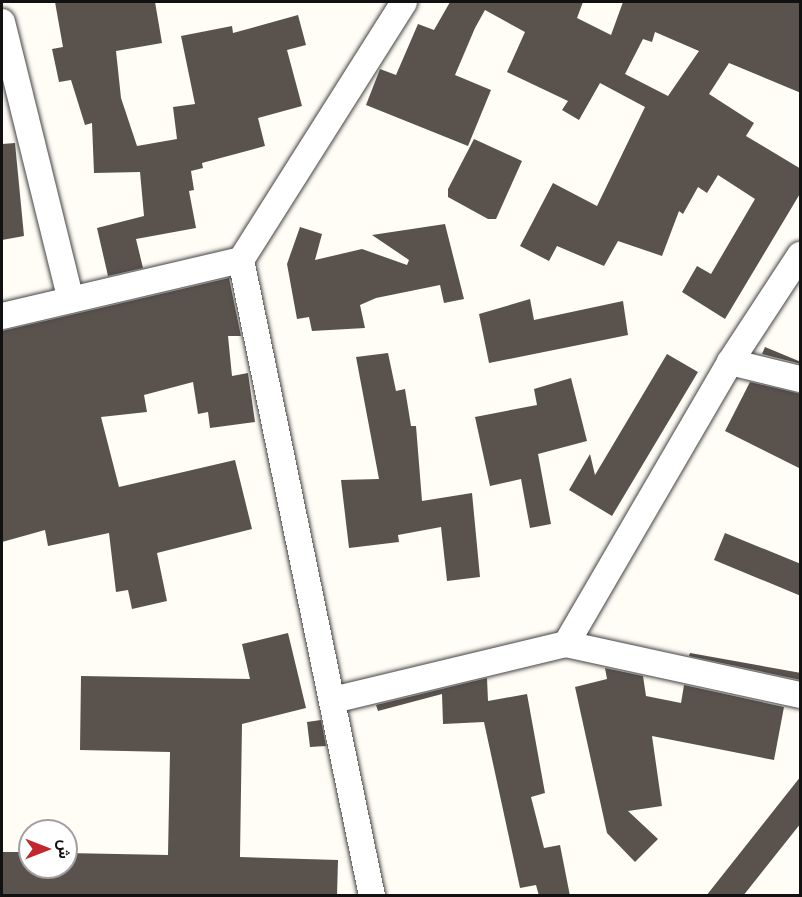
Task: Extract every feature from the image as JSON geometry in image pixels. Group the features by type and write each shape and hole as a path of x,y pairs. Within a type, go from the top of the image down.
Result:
{"street":[{"path":"372,896 241,260 404,2"},
{"path":"2,21 71,300"},
{"path":"566,644 730,362 801,255"},
{"path":"2,316 241,260"},
{"path":"730,362 801,379"},
{"path":"333,700 566,644 801,695"}],"building":[{"path":"55,2 155,2 162,43 116,51 121,98 137,146 177,139 173,107 195,104 181,36 232,26 233,33 298,15 306,45 287,50 302,106 258,118 265,146 202,163 203,168 191,171 194,190 189,191 196,228 136,239 143,268 108,276 97,228 144,216 140,172 94,173 92,123 85,125 71,80 59,82 52,49 63,47"},
{"path":"450,2 583,2 577,18 611,35 623,2 801,2 801,93 729,63 709,94 754,123 746,136 801,169 801,192 725,319 682,292 697,266 711,274 755,199 718,175 707,193 698,187 683,214 679,211 662,256 618,241 604,266 557,246 549,261 520,246 553,183 597,206 645,107 600,83 579,120 562,110 568,101 507,72 525,32 485,10 455,75 491,90 468,146 366,105 380,69 396,75 418,24 434,30","holes":["655,32 699,51 668,96 625,74 643,39 652,42"]},
{"path":"474,139 522,161 496,219 488,219 448,197 448,189"},
{"path":"15,143 24,236 2,240 2,144"},
{"path":"445,224 464,299 444,303 440,285 376,298 360,305 365,328 312,331 309,317 297,319 287,264 300,227 322,234 315,260 362,249 407,265 409,260 372,235"},
{"path":"229,278 241,336 228,336 232,376 248,373 255,422 210,428 208,412 198,414 193,382 144,395 147,412 101,417 119,487 235,460 252,529 157,553 167,601 132,609 128,590 116,592 109,533 48,546 45,530 2,542 2,331"},
{"path":"530,299 534,320 623,301 628,335 489,363 479,314"},
{"path":"765,347 801,362 801,364 762,354"},
{"path":"388,353 396,391 405,389 411,426 416,426 422,501 472,493 480,577 447,581 441,527 398,535 399,542 349,548 341,480 379,479 356,357"},
{"path":"667,354 698,372 612,516 569,490 590,454 595,475"},
{"path":"571,378 587,441 538,454 551,524 530,528 521,479 490,486 475,417 537,405 534,389"},
{"path":"750,382 801,394 801,469 725,431"},
{"path":"725,533 801,564 801,596 714,560"},
{"path":"288,633 306,708 242,724 240,857 338,860 337,896 2,896 2,852 18,852 18,879 78,879 78,853 168,855 170,752 80,750 81,676 250,679 242,644"},
{"path":"690,653 801,673 801,680 689,656"},
{"path":"605,668 643,676 646,696 681,703 684,685 784,707 774,760 652,736 662,806 628,811 658,839 635,862 607,833 575,687 607,679"},
{"path":"487,678 488,701 527,694 545,793 531,797 544,848 560,845 570,896 539,896 536,885 520,888 484,722 443,724 442,694 378,711 376,705"},
{"path":"321,720 326,746 310,747 307,722"},
{"path":"801,776 801,823 743,896 706,896"}]}
